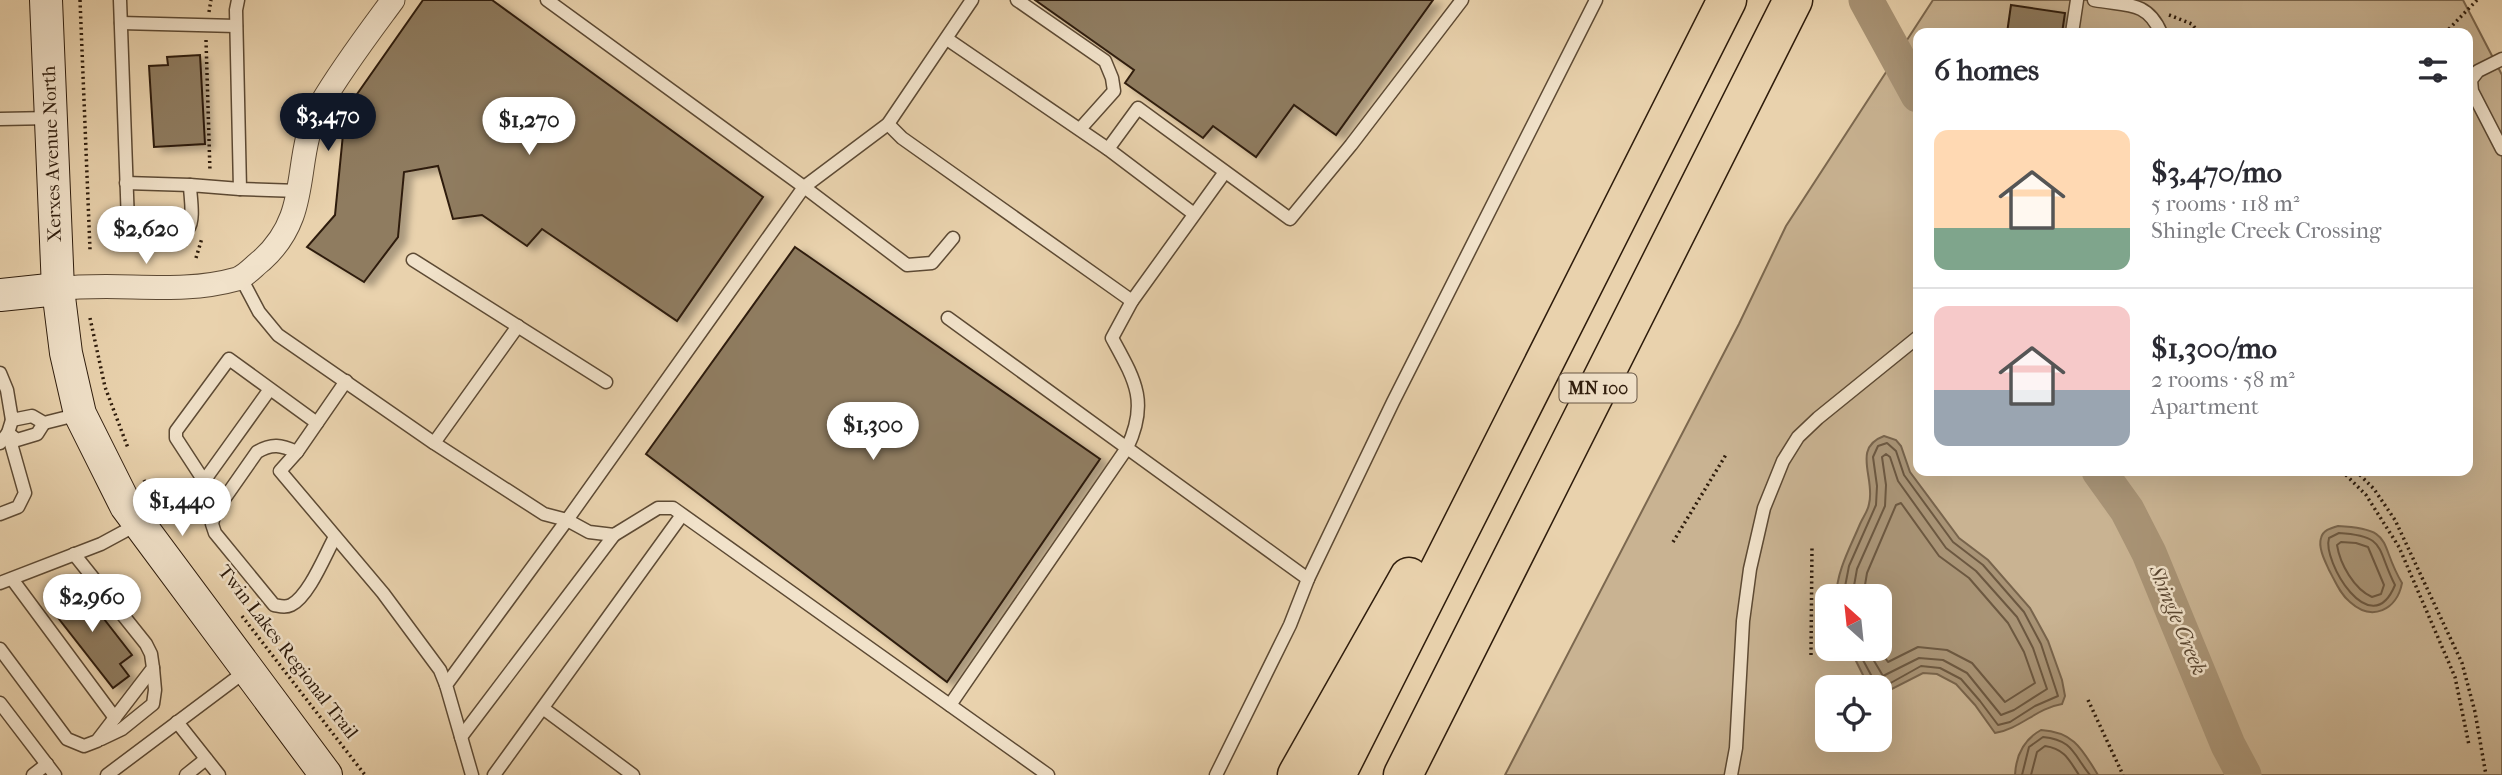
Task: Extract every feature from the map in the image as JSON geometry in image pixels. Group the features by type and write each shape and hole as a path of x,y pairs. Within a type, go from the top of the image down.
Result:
{"highway":[{"name":"MN 100","path":"1336,775 1727,0"},
{"name":"MN 100","path":"1403,775 1793,0"},
{"path":"1297,775 1474,461 1621,212"}],"street":[{"name":"Xerxes Avenue North","path":"47,0 58,289 66,353 80,414 126,506 149,515 247,670 326,775"},
{"path":"0,295 90,285 164,289 203,287 241,278 275,247 287,229 296,206 305,152 320,106 393,0"}],"lane":[{"path":"120,0 128,223 134,231 143,235 181,233 188,230 191,222 190,185"},
{"path":"238,0 236,26 240,189"},
{"path":"547,0 804,187 906,265 932,263 953,239"},
{"path":"446,685 804,187 888,124 972,0"},
{"path":"1017,0 1105,61 1114,91 1080,129"},
{"path":"1108,149 1138,108 1290,219 1351,145 1462,0"},
{"path":"1216,775 1290,625 1308,579 1393,402 1596,0"},
{"path":"2073,28 2077,0"},
{"path":"2094,0 2132,3 2152,15 2158,28"},
{"path":"121,23 236,26"},
{"path":"947,38 1080,129 1195,214"},
{"path":"2473,78 2478,71 2502,59"},
{"path":"2473,93 2502,149"},
{"path":"0,119 51,118"},
{"path":"888,124 902,138 1132,301"},
{"path":"950,705 1127,448 1136,428 1139,403 1135,382 1112,338 1132,301 1225,172"},
{"path":"126,183 299,191"},
{"path":"413,260 606,382"},
{"path":"241,278 259,312 278,335 434,443 544,514 567,520 589,532 614,535"},
{"path":"947,318 1308,579"},
{"path":"434,443 518,326"},
{"path":"1731,775 1737,748 1743,621 1750,569 1765,508 1783,461 1798,437 1818,418 1913,341"},
{"path":"270,389 204,481 176,438 176,431 229,359 317,423"},
{"path":"0,373 7,390 6,432 24,493 18,507 0,514"},
{"path":"346,382 297,452 280,471 383,593 440,670 472,775"},
{"path":"6,432 17,440 37,434 44,423 80,414"},
{"path":"6,432 32,416 44,423"},
{"path":"297,452 280,444 266,446 257,452 215,512 212,524 215,533 274,605 284,607 292,604 306,590 335,537"},
{"path":"461,737 614,535 658,508 673,508 1048,775"},
{"path":"115,718 6,581 101,544 149,515"},
{"path":"495,775 682,515"},
{"path":"0,649 67,739 84,746 122,729 153,704 153,668 146,644 74,554"},
{"path":"97,741 153,668"},
{"path":"107,775 247,670"},
{"path":"0,703 55,775"},
{"path":"544,709 633,775"},
{"path":"0,729 12,719"},
{"path":"177,722 219,775"},
{"path":"186,775 206,759"},
{"path":"33,775 47,764"}],"path":[{"path":"80,0 90,250"},
{"path":"211,0 207,24 211,187"},
{"path":"2450,28 2477,0"},
{"path":"196,258 205,229"},
{"path":"90,318 105,387 131,457"},
{"path":"1673,542 1727,453"},
{"path":"2347,476 2366,495 2399,547 2455,677 2469,746"},
{"path":"2361,476 2374,489 2395,520 2462,663 2475,712 2486,775"},
{"path":"142,478 149,515"},
{"path":"1811,655 1812,545"},
{"name":"Twin Lakes Regional Trail","path":"240,614 365,775"},
{"path":"2088,700 2123,775"}],"shaded area":[{"path":"1933,0 2463,0 2502,75 2502,775 1505,775 1739,324 1786,226 1913,31 1913,476 2473,476 2473,28 1915,28"}],"water":[{"path":"1884,436 1896,440 1901,446 1910,472 1959,538 1988,560 2030,608 2048,641 2062,680 2065,696 2062,704 1995,733 1956,684 1937,674 1923,673 1892,689 1892,675 1863,675 1856,662 1892,662 1892,584 1838,584 1841,568 1868,507 1870,485 1867,456 1874,441"},
{"path":"2338,526 2369,531 2383,541 2402,583 2395,600 2389,606 2375,612 2367,611 2346,599 2324,559 2320,542 2325,531"},
{"path":"2041,730 2069,738 2082,750 2098,775 2015,775 2022,749 2029,738"}],"building":[{"path":"423,0 492,0 763,197 677,321 542,229 527,246 482,215 453,219 438,166 404,172 398,237 364,282 307,247 335,215 345,114"},
{"path":"1035,0 1433,0 1336,135 1294,105 1256,157 1213,126 1203,138 1125,83 1134,70"},
{"path":"2011,5 2065,13 2063,28 2008,28"},
{"path":"200,55 205,144 154,147 149,66 168,65 167,57"},
{"path":"795,247 1100,459 947,682 646,454"},
{"path":"76,583 132,655 120,664 129,676 113,688 48,605"}],"waterway":[{"name":"Shingle Creek","path":"1866,0 1913,86"},
{"name":"Shingle Creek","path":"2103,476 2127,510 2149,553 2228,745 2244,775"}]}
